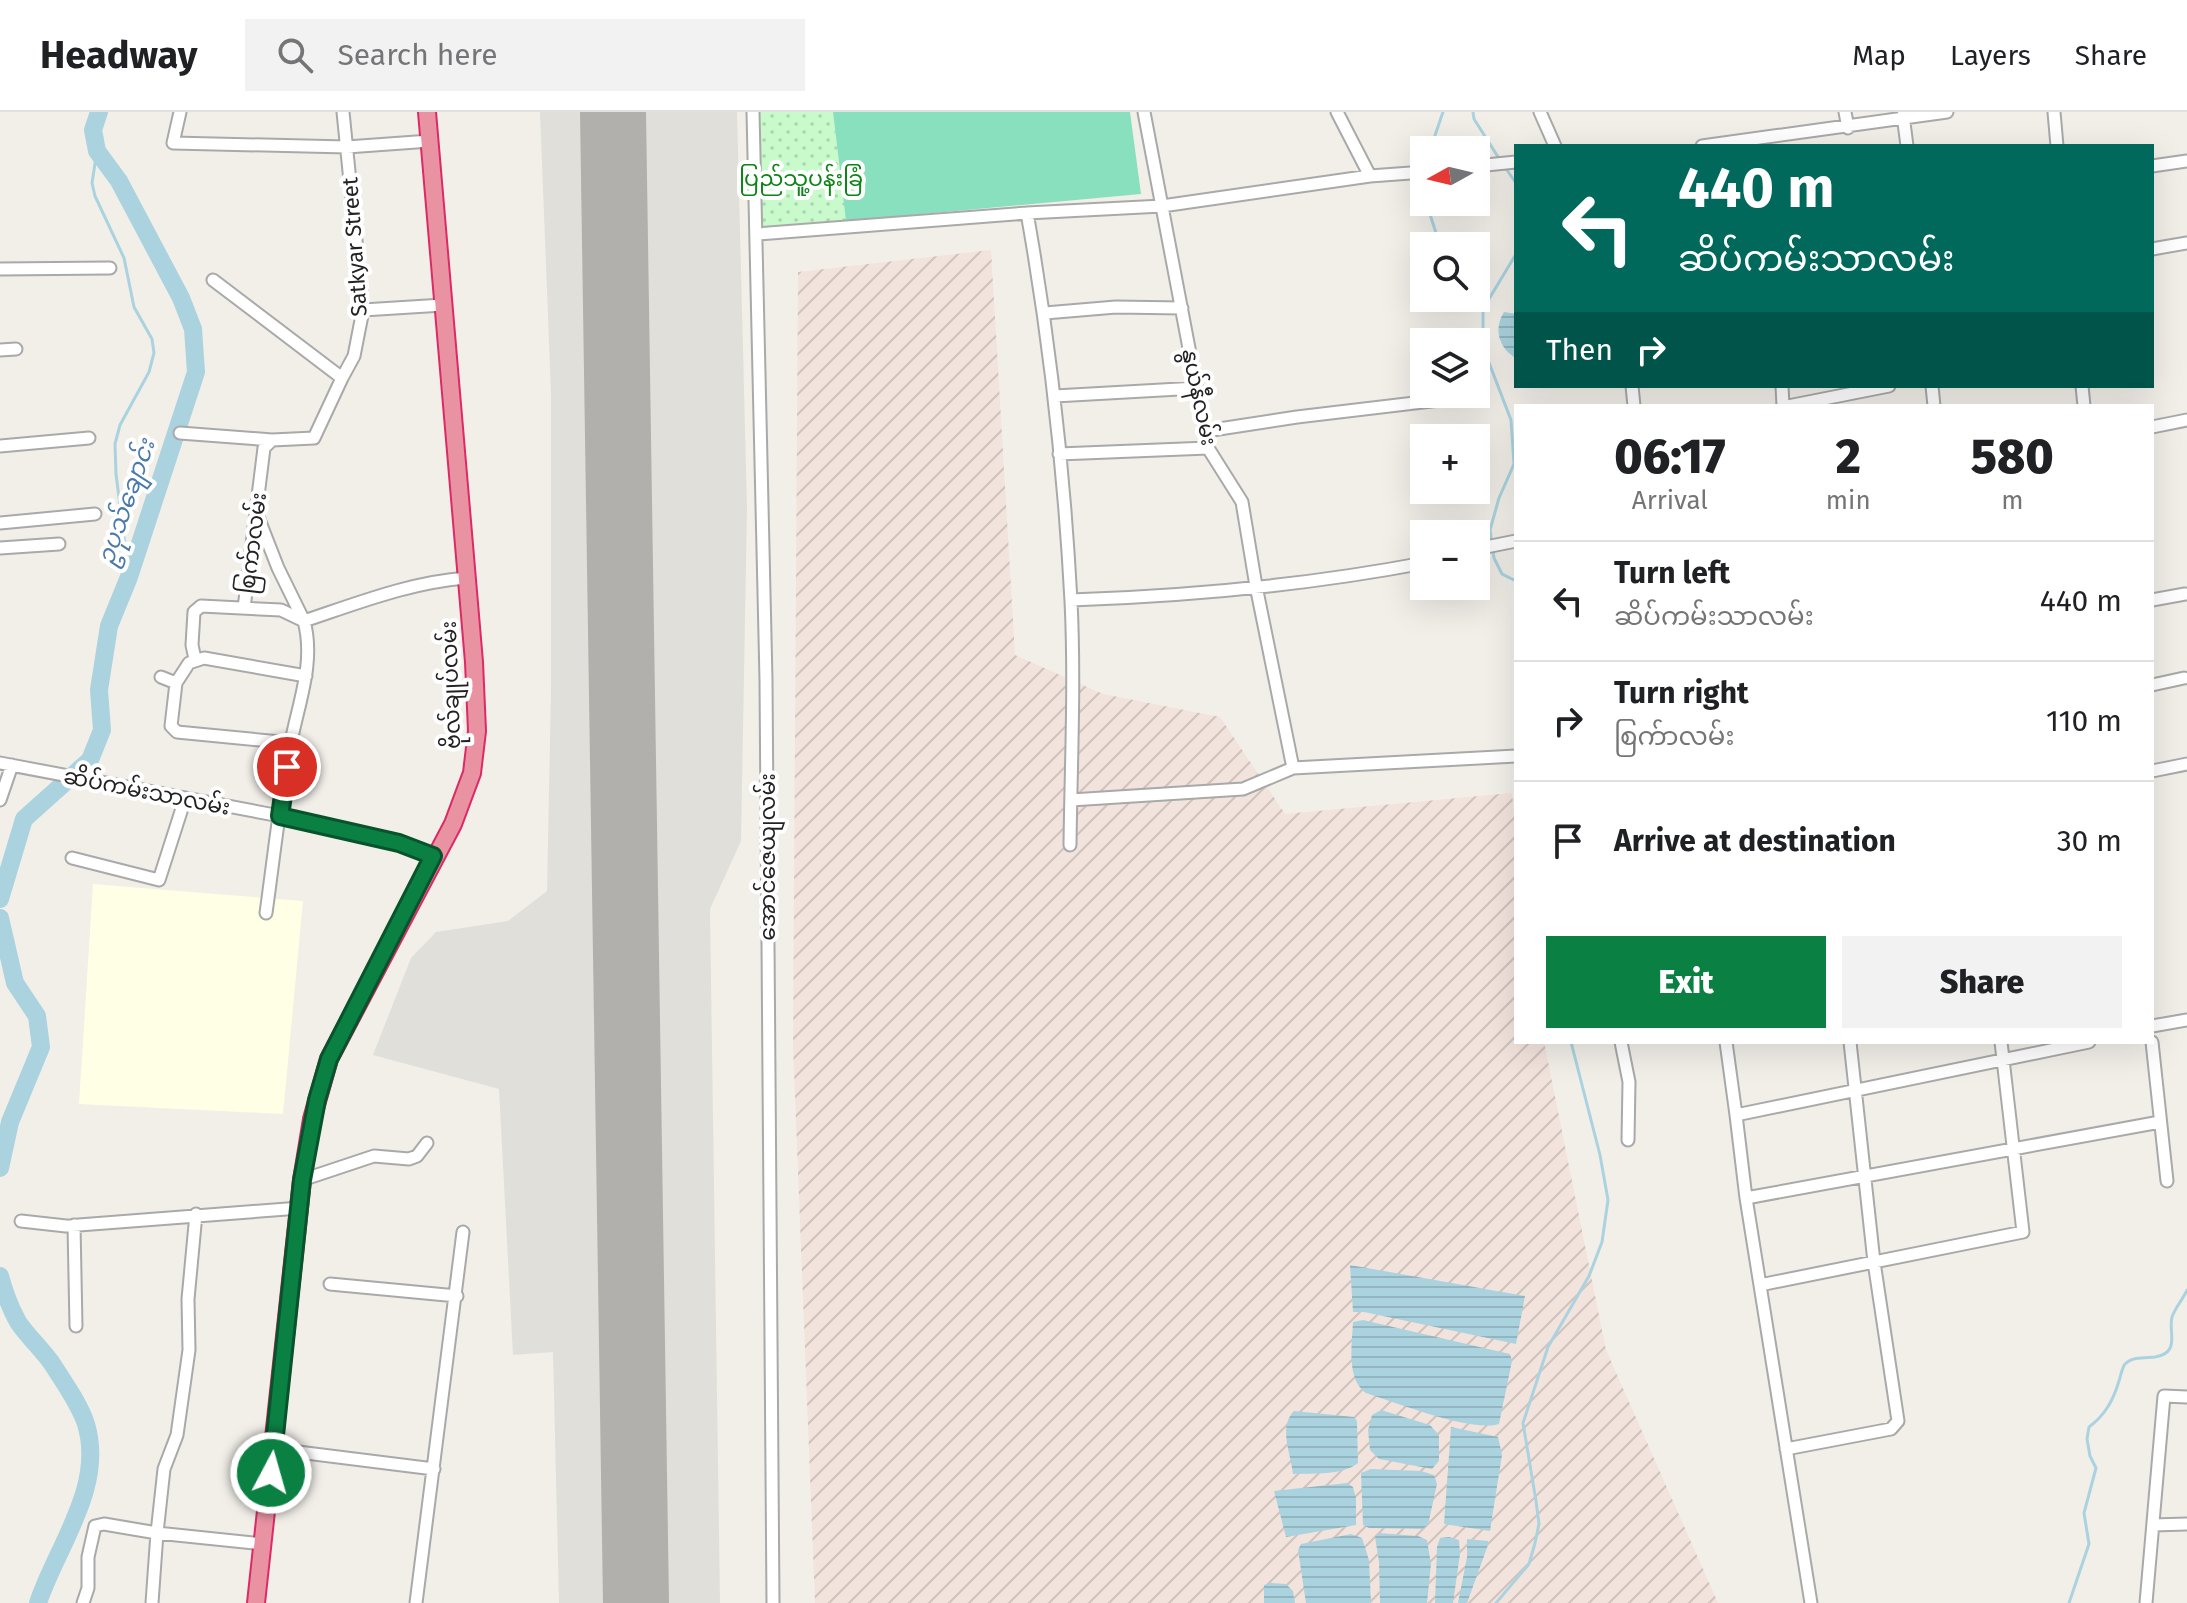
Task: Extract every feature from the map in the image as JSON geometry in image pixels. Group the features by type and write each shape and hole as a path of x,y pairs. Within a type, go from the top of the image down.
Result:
{"highway":[{"name":"ဗိုလ်ချုပ်လမ်း","path":"256,1603 302,1180 312,1119 329,1059 433,856 453,824 475,756 474,662 461,483 427,112"}],"street":[{"path":"180,112 173,143 347,147 430,141"},
{"name":"Satkyar Street","path":"342,378 354,356 363,310 343,112"},
{"name":"အောင်ဇေယျလမ်း","path":"753,112 766,711 773,1603"},
{"name":"နွယ်နီလမ်း","path":"1144,112 1208,448 1242,502 1293,768"},
{"path":"1337,112 1370,176"},
{"path":"1540,112 1554,144"},
{"path":"1845,112 1848,128"},
{"path":"1756,143 1903,116 1947,112"},
{"path":"2054,112 2057,144"},
{"path":"1903,116 1907,144"},
{"path":"2154,166 2187,161"},
{"path":"1490,163 1514,162"},
{"path":"757,234 1162,206 1410,173"},
{"path":"1027,213 1045,313 1055,396 1071,600 1070,845"},
{"path":"2154,249 2187,243"},
{"path":"0,269 110,268"},
{"path":"180,433 272,440 314,438 334,401 342,378 213,280"},
{"path":"363,310 443,305"},
{"path":"1045,313 1116,307 1182,308"},
{"path":"0,350 16,349"},
{"path":"1055,396 1197,388"},
{"path":"1795,404 1879,388"},
{"path":"1206,431 1410,404"},
{"path":"2154,427 2187,420"},
{"path":"0,446 89,438"},
{"name":"စြက်ာလမ်း","path":"272,440 264,448 260,463 244,608 281,610 304,621"},
{"path":"1059,454 1208,448"},
{"path":"256,513 304,621 309,661 291,743 266,913"},
{"path":"0,523 95,514"},
{"path":"1490,546 1514,541"},
{"path":"0,548 59,544"},
{"path":"1071,600 1256,586 1410,566"},
{"path":"304,621 405,588 439,580 467,578"},
{"path":"2154,600 2185,594"},
{"path":"195,659 192,645 196,608 244,608"},
{"path":"291,743 177,732 171,726 170,719 176,683 189,663 204,658 306,676"},
{"path":"161,677 176,683"},
{"path":"2154,685 2184,678"},
{"path":"1071,800 1243,789 1293,768 1514,756"},
{"path":"0,800 6,764"},
{"name":"ဆိပ်ကမ်းသာလမ်း","path":"6,764 280,816 399,843 433,856"},
{"path":"2154,771 2187,764"},
{"path":"72,858 159,880 185,799"},
{"path":"2154,1026 2187,1020"},
{"path":"1621,1044 1629,1082 1628,1140"},
{"path":"1726,1044 1746,1198 1811,1603"},
{"path":"1786,1449 1891,1429 1898,1421 1874,1262 1850,1044"},
{"path":"1760,1285 2023,1232 2001,1044"},
{"path":"1736,1115 2079,1044"},
{"path":"2152,1044 2167,1181"},
{"path":"1746,1198 2160,1122"},
{"path":"302,1180 374,1156 409,1159 417,1156 427,1143"},
{"path":"21,1221 74,1225 300,1208"},
{"path":"152,1603 164,1469 177,1435 189,1350 188,1299 196,1214"},
{"path":"74,1225 76,1326"},
{"path":"416,1603 463,1232"},
{"path":"330,1284 457,1296"},
{"path":"2146,1603 2164,1396 2187,1397"},
{"path":"274,1449 434,1469"},
{"path":"83,1603 88,1588 88,1557 95,1526 104,1524 264,1544"},
{"path":"2153,1525 2187,1524"}],"shaded area":[{"path":"540,112 737,112 747,508 741,841 710,909 720,1603 559,1603 553,1352 513,1355 499,1089 373,1055 411,958 436,932 508,921 547,891 551,692 551,393"},
{"path":"991,250 1015,655 1103,694 1220,717 1285,814 1512,793 1514,1044 1544,1044 1606,1350 1718,1603 815,1603 793,1045 798,272"},
{"path":"93,884 303,901 283,1114 79,1104"}],"green space":[{"name":"ပြည်သူ့ပန်းခြံ","path":"759,112 833,112 846,221 762,227"},
{"path":"833,112 1130,112 1141,194 846,221"}],"water":[{"path":"1504,312 1514,314 1514,357 1502,344 1498,332"},
{"path":"1350,1265 1525,1296 1516,1344 1353,1312"},
{"path":"1363,1320 1510,1354 1512,1361 1499,1424 1487,1426 1453,1421 1366,1393 1355,1379 1352,1360 1353,1322"},
{"path":"1381,1410 1430,1425 1439,1435 1439,1461 1432,1469 1379,1459 1370,1450 1368,1430 1372,1415"},
{"path":"1294,1411 1354,1417 1357,1421 1358,1463 1336,1472 1293,1474 1286,1433 1289,1417"},
{"path":"1451,1427 1498,1437 1502,1455 1490,1531 1444,1524"},
{"path":"1371,1469 1421,1471 1434,1475 1437,1484 1428,1525 1422,1529 1369,1528 1363,1525 1361,1473"},
{"path":"1347,1483 1353,1487 1356,1498 1356,1525 1286,1537 1274,1491"},
{"path":"1379,1533 1418,1536 1427,1540 1431,1564 1427,1603 1380,1603 1375,1537"},
{"path":"1351,1534 1362,1538 1369,1560 1371,1603 1306,1603 1298,1550 1301,1544"},
{"path":"1440,1538 1459,1540 1460,1554 1453,1603 1435,1603 1437,1547"},
{"path":"1467,1539 1488,1541 1488,1545 1467,1603 1458,1603 1467,1557"},
{"path":"1286,1584 1293,1591 1295,1603 1264,1603 1264,1585"}],"waterway":[{"name":"ဥပုသ်ချောင်း","path":"0,899 24,819 90,760 102,730 99,690 109,626 129,577 196,372 193,329 181,298 119,181 97,151 93,130 99,112"},
{"path":"1435,136 1443,112"},
{"path":"1473,112 1474,119 1500,160"},
{"path":"97,151 92,183 95,196 124,258 134,307 152,339 154,353 149,372 120,425 115,444 129,577"},
{"path":"1504,166 1514,180"},
{"path":"1431,216 1436,232"},
{"path":"1514,257 1483,309 1483,347 1511,420 1514,464"},
{"path":"1514,464 1499,498 1490,530 1494,558 1502,574 1514,580"},
{"name":"ဥပုသ်ချောင်း","path":"0,918 15,983 37,1016 41,1047 10,1122 0,1168"},
{"path":"1496,1603 1529,1564 1539,1524 1523,1423 1548,1347 1589,1276 1602,1242 1608,1200 1600,1155 1572,1044"},
{"name":"ဥပုသ်ချောင်း","path":"0,1276 18,1322 53,1365 79,1408 90,1447 84,1493 38,1603"},
{"path":"2069,1603 2089,1544 2084,1513 2096,1468 2087,1439 2089,1427 2100,1418 2111,1401 2125,1364 2163,1355 2171,1347 2172,1317 2187,1290"}],"runway":[{"path":"613,112 636,1603"}],"route":[{"path":"271,1473 302,1180 322,1079 329,1059 433,856 399,843 280,816 287,767"}]}
